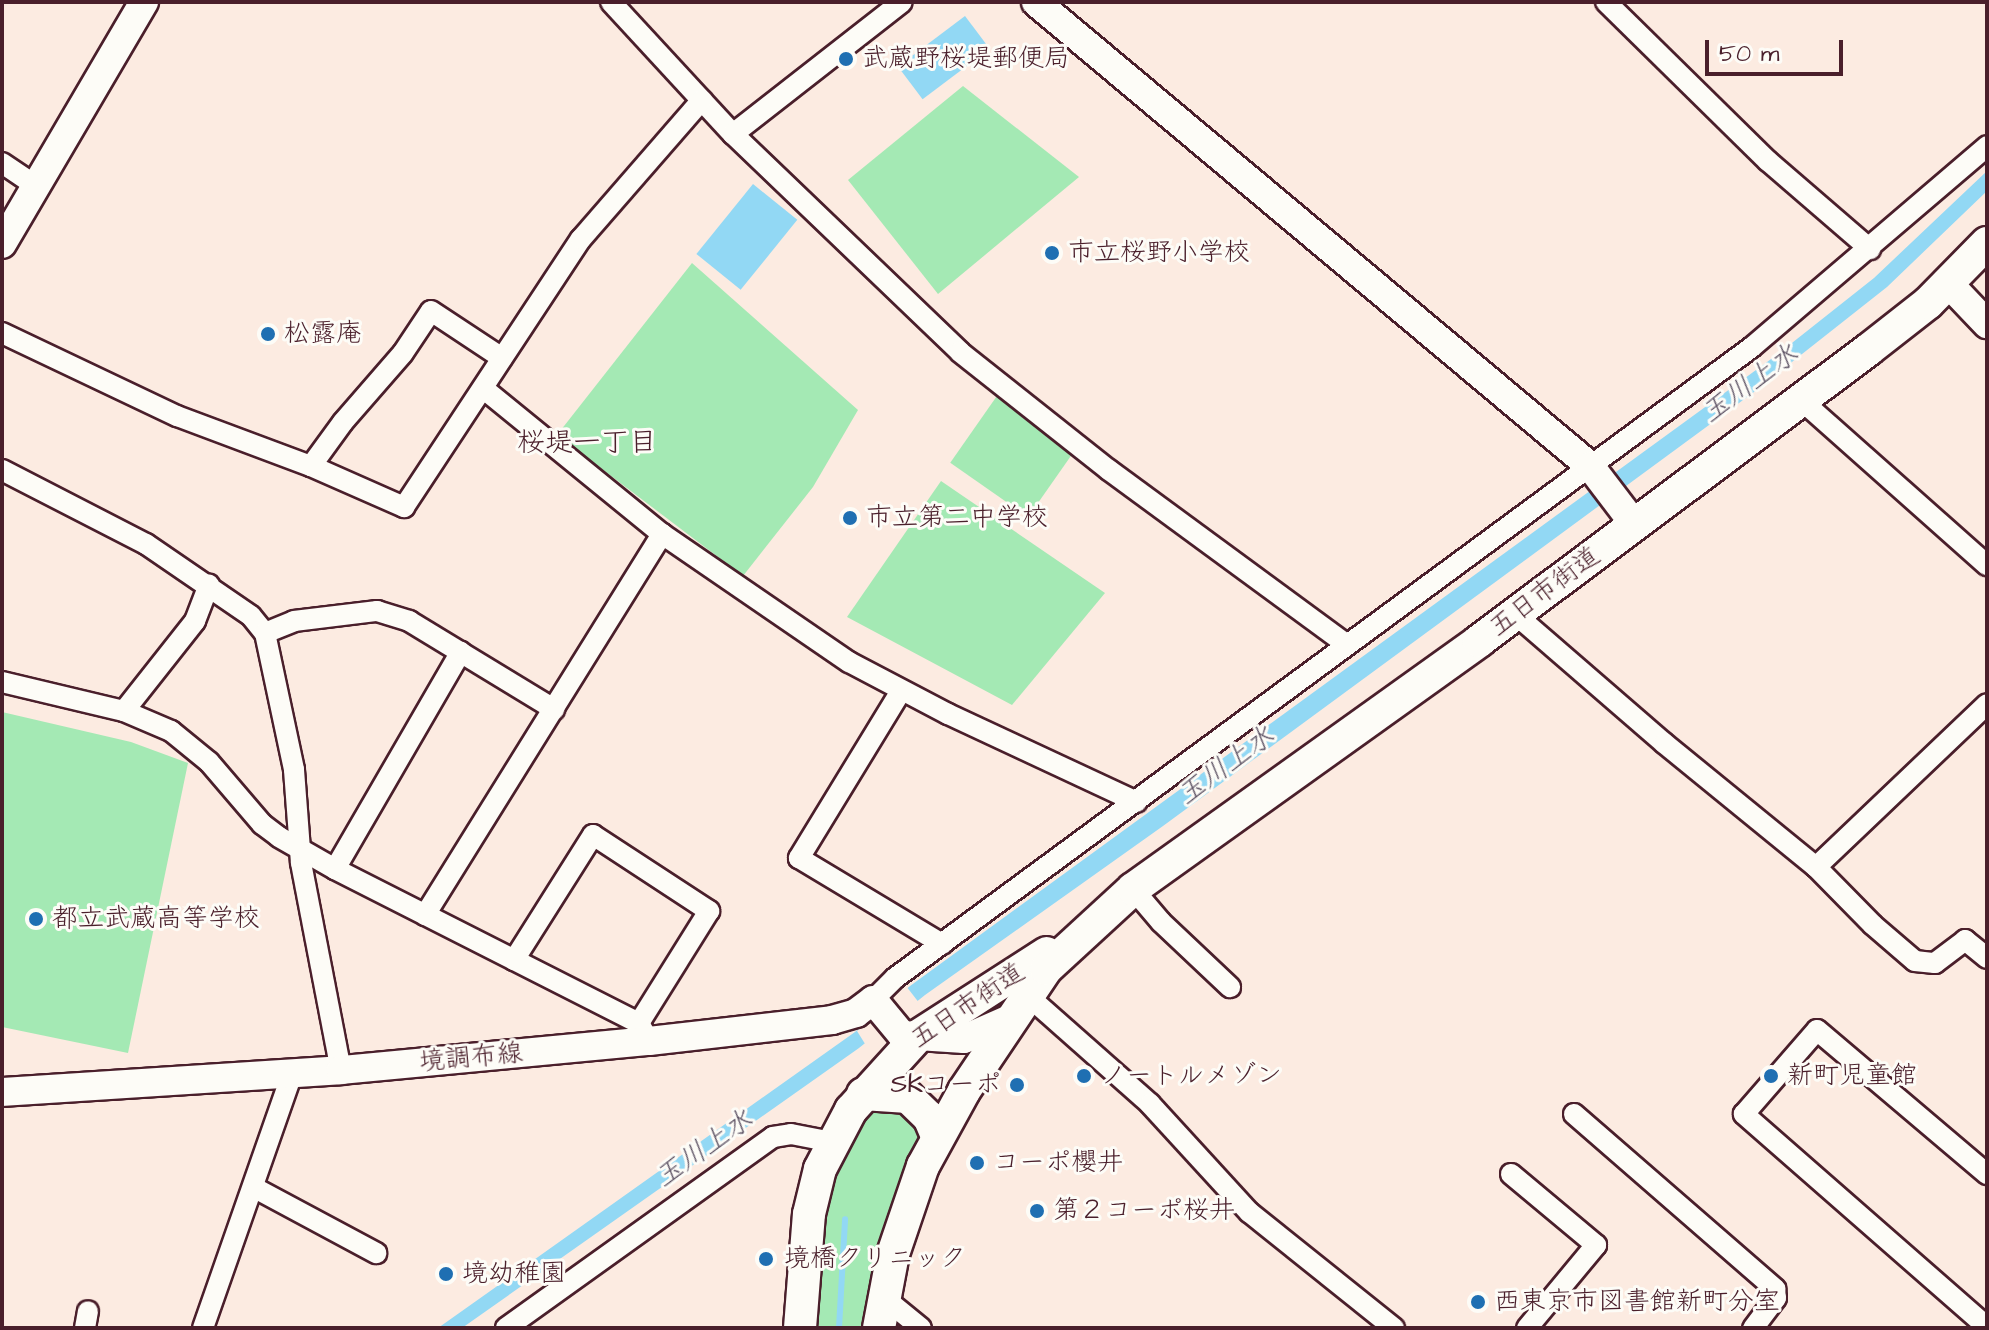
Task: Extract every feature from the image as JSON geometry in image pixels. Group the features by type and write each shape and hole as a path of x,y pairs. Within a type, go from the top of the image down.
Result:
{"main road":[{"name":"五日市街道","path":"881,1313 906,1212 937,1136 1046,969 1090,926 1133,889 1515,614 1629,517 1801,400 1948,283 1987,243"},
{"name":"五日市街道","path":"800,1328 809,1214 820,1169 832,1142 863,1094 910,1035 1090,926"},
{"path":"863,1094 908,1097 929,1117 937,1136"}],"street":[{"path":"2,244 144,2"},
{"path":"611,2 733,134 960,352 1109,470 1347,645"},
{"path":"733,134 902,2"},
{"path":"1036,2 1593,469 1629,517"},
{"path":"1606,2 1768,161 1870,249"},
{"path":"2,333 177,416 311,466 404,507 581,239 702,100"},
{"path":"964,1091 962,1071 952,1054 910,1035 876,1003 942,944 1347,645 1593,469 1752,347 1987,146"},
{"path":"2,163 35,185"},
{"path":"1948,283 1987,324"},
{"path":"311,466 343,422 403,353 431,311 502,358"},
{"path":"484,389 662,534 849,662 901,691 1137,802"},
{"path":"1801,400 1987,565"},
{"path":"2,470 146,544 251,616 265,633 294,770 300,856 341,1070"},
{"path":"425,915 662,534"},
{"path":"124,711 195,621 209,585"},
{"path":"265,633 294,621 377,611 409,621 554,709"},
{"path":"1515,614 1664,743 1816,867 1873,925 1915,961 1935,963 1965,940 1987,958"},
{"path":"335,869 461,652"},
{"path":"2,682 124,711 171,731 231,784 262,824 300,856 335,869 514,960 644,1032 709,911 593,835 514,960"},
{"path":"901,691 799,858 942,944"},
{"path":"1816,867 1979,726 1987,704"},
{"path":"1133,889 1161,922 1230,987"},
{"name":"境調布線","path":"2,1092 341,1070 644,1032 832,1020 876,1003"},
{"path":"910,1035 964,1039 988,1031 1020,1006 1150,1104 1249,1212 1394,1328"},
{"path":"1986,1326 1744,1114 1817,1030 1987,1174"},
{"path":"203,1328 292,1074"},
{"path":"1574,1114 1775,1289 1776,1298 1753,1328"},
{"path":"506,1328 773,1137 791,1134 832,1142"},
{"path":"1511,1174 1596,1245 1527,1328"},
{"path":"253,1187 376,1253"},
{"path":"881,1313 921,1328"}],"green space":[{"path":"963,86 1079,177 938,294 848,180"},
{"path":"692,263 858,410 813,487 743,576 557,435"},
{"path":"999,393 1077,447 1028,517 950,463"},
{"path":"941,481 1105,593 1012,705 847,617"},
{"path":"2,712 131,742 188,763 128,1053 2,1027"},
{"path":"858,1105 903,1108 926,1133 868,1328 814,1328 818,1214"}],"water":[{"path":"965,16 990,49 923,99 898,67"},
{"name":"玉川上水","path":"1987,171 1987,191 1887,287 1754,392 1163,826 925,995 859,1048 462,1328 438,1328 855,1032 910,986 1778,354 1874,278"},
{"path":"753,184 797,220 741,290 696,254"}],"pier":[{"path":"906,986 920,1004 867,1047 857,1031"}],"waterway":[{"path":"839,1328 845,1219"}],"place":[{"name":"武蔵野桜堤郵便局","path":"846,59"},
{"name":"市立桜野小学校","path":"1052,253"},
{"name":"松露庵","path":"268,334"},
{"name":"市立第二中学校","path":"850,518"},
{"name":"都立武蔵高等学校","path":"36,919"},
{"name":"ノートルメゾン","path":"1084,1076"},
{"name":"新町児童館","path":"1771,1076"},
{"name":"SKコーポ","path":"1017,1085"},
{"name":"コーポ櫻井","path":"977,1163"},
{"name":"第２コーポ桜井","path":"1037,1211"},
{"name":"境橋クリニック","path":"766,1259"},
{"name":"境幼稚園","path":"446,1274"},
{"name":"西東京市図書館新町分室","path":"1478,1302"}],"district":[{"name":"桜堤一丁目","path":"587,443"}]}
